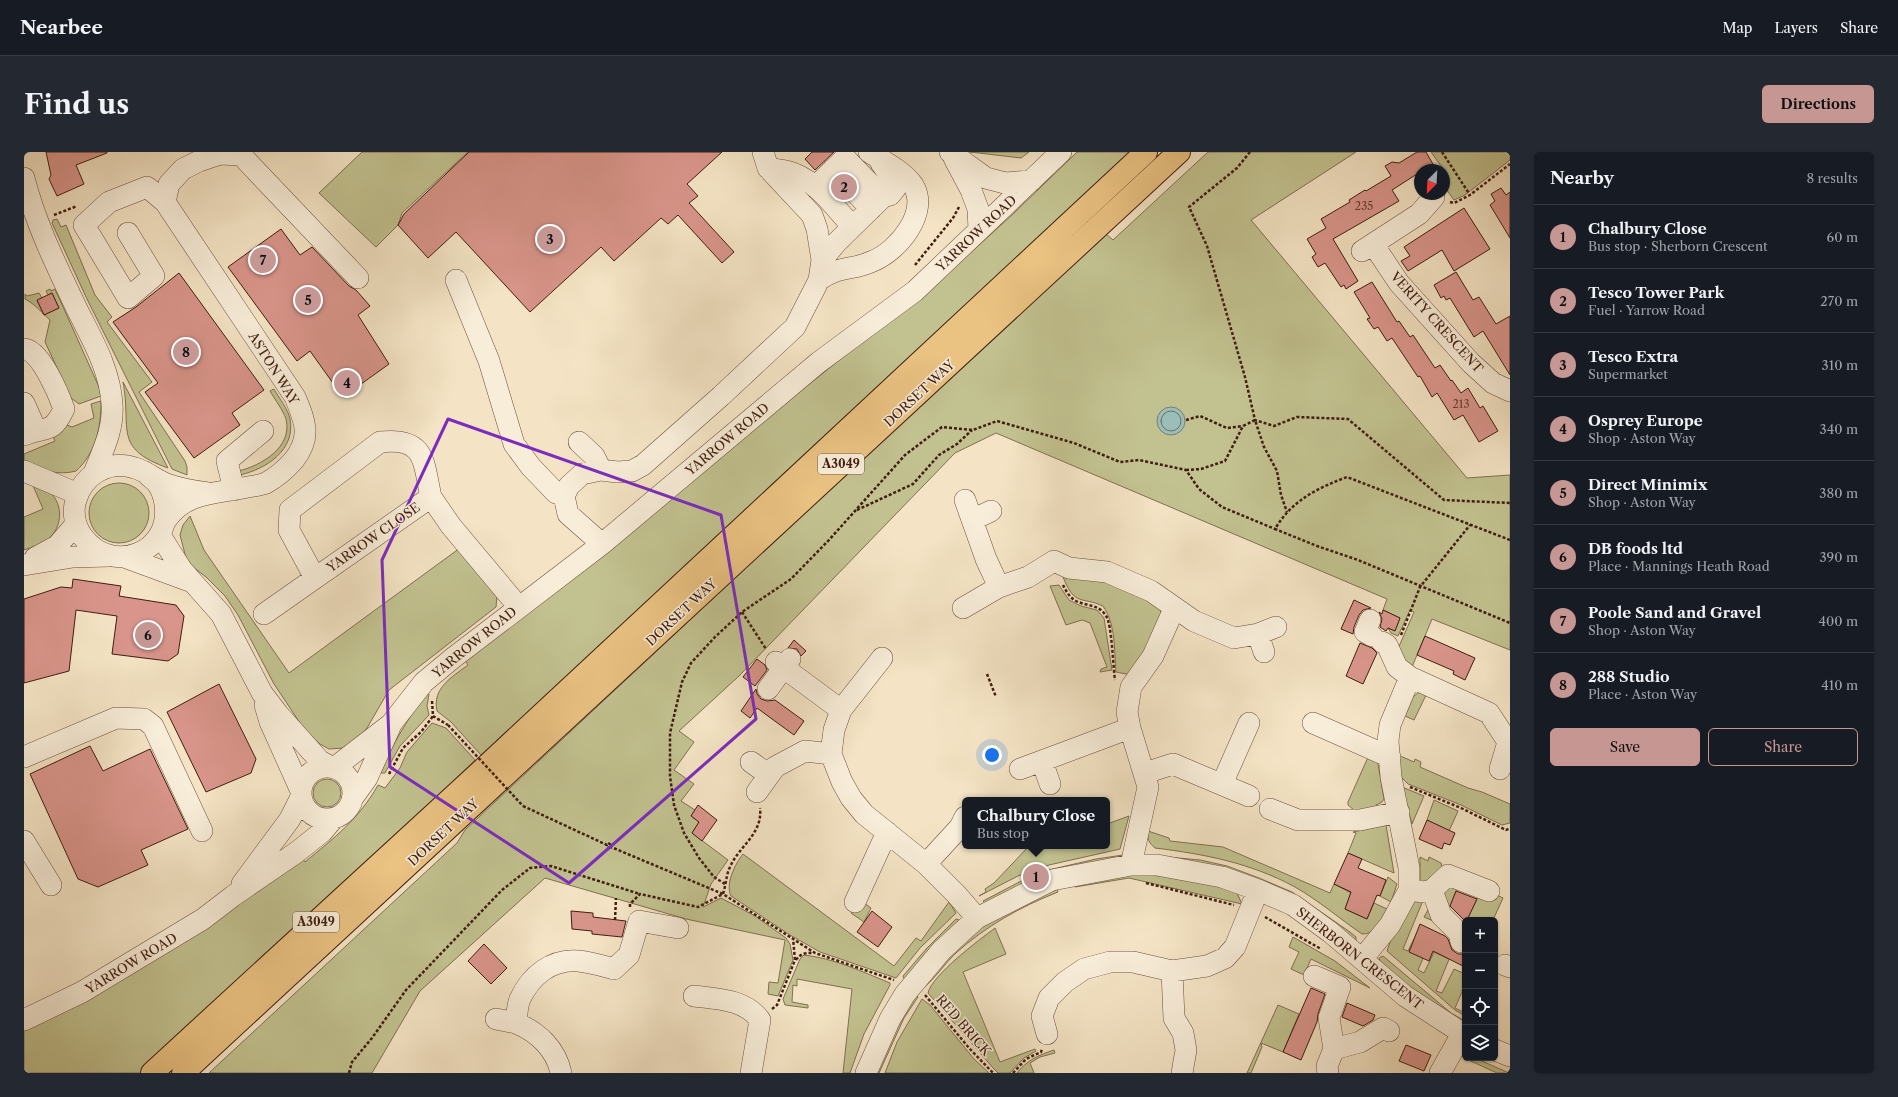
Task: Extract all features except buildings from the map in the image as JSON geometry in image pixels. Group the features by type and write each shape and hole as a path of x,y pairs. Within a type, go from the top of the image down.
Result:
{"highway":[{"name":"DORSET WAY","path":"152,1073 481,771 1146,152"},
{"name":"DORSET WAY","path":"183,1073 1179,152"}],"street":[{"name":"YARROW ROAD","path":"352,799 370,772 391,724 424,682 518,606 602,544 819,362 915,291 1061,152"},
{"path":"951,153 986,178 1005,183 1031,181"},
{"path":"951,153 972,190 978,209 979,230"},
{"path":"165,202 169,184 183,169 199,161 220,154 241,155 358,278"},
{"path":"822,260 865,214 890,195 895,189 894,181 873,155"},
{"path":"819,280 830,272 862,265 884,255 906,234 913,222 918,196 912,185 901,173 873,155"},
{"path":"827,175 845,158 865,214"},
{"path":"765,160 865,214"},
{"path":"602,544 568,514 564,496 569,486 582,474 601,470 617,472 632,471 643,464 795,327 819,280 822,260 817,229 812,215 765,160"},
{"path":"791,173 827,175 865,214"},
{"path":"24,178 32,226 62,278 108,377 112,404 111,430 94,473"},
{"name":"ASTON WAY","path":"128,233 154,276 128,298 84,225 109,202 147,187 165,202 295,397 304,419 306,436 301,451 286,469 265,484 208,493 190,499 174,508 163,527"},
{"name":"VERITY CRESCENT","path":"1431,200 1419,214 1368,247 1471,363 1493,383 1510,391"},
{"path":"456,280 489,361 514,444 531,467 556,493 564,496"},
{"path":"24,348 34,352 45,369 64,409 54,427 30,433 24,403"},
{"path":"111,430 123,456 157,483 164,498 163,527 182,570 221,614 262,693 278,714 320,761 341,771 351,784 352,799 345,811 334,818 325,819 317,817 307,809 270,722 262,693"},
{"path":"234,490 227,461 263,431"},
{"name":"YARROW CLOSE","path":"315,578 289,530 290,510 380,442 397,440 411,444 422,457 431,497 451,526 518,606"},
{"path":"579,442 594,456 601,470"},
{"path":"140,470 117,465 94,473 84,482 75,504 76,524 81,535 88,545 98,552 192,582"},
{"name":"ASTON WAY","path":"140,470 166,484 186,490 208,493"},
{"path":"24,471 78,494"},
{"name":"YARROW CLOSE","path":"264,614 431,497"},
{"path":"965,500 986,559 999,587"},
{"path":"972,520 991,511"},
{"path":"24,564 57,546 76,524"},
{"path":"24,564 73,557 117,557 136,555 147,549 163,527"},
{"path":"963,608 999,587 1028,577 1054,561 1068,568 1107,572 1151,592 1174,609 1194,621 1234,638 1266,638"},
{"path":"1131,865 1148,787 1145,773 1130,728 1127,712 1131,687 1153,656 1174,609"},
{"path":"1387,650 1489,713 1508,742 1500,769"},
{"path":"1362,959 1390,925 1409,890 1409,868 1391,767 1388,741 1390,725 1387,650"},
{"path":"882,658 841,710 834,730 831,754 850,798 864,814 926,864 956,894 977,918"},
{"path":"768,689 783,663 841,710"},
{"path":"24,757 116,718 144,719 153,726 202,831"},
{"path":"1222,784 1249,722"},
{"path":"1313,723 1391,767"},
{"name":"YARROW ROAD","path":"333,768 391,724"},
{"path":"1020,769 1130,728"},
{"path":"757,792 775,768 805,751 831,754"},
{"path":"1042,761 1050,784"},
{"path":"751,762 769,775"},
{"path":"1145,773 1173,764 1249,796"},
{"path":"301,794 306,777 311,772 317,769 333,768"},
{"name":"YARROW ROAD","path":"233,896 290,819 301,794"},
{"path":"1270,809 1298,820 1316,819 1340,812 1360,820 1399,812"},
{"name":"YARROW ROAD","path":"24,1020 115,974 204,919 233,896 322,832 334,818"},
{"path":"926,864 962,823"},
{"path":"855,902 887,832"},
{"path":"24,841 51,885"},
{"name":"SHERBORN CRESCENT","path":"866,1073 890,1019 908,990 942,950 977,918 1052,880 1131,865 1156,865 1187,869 1222,877 1293,905 1330,932 1405,996 1462,1034"},
{"path":"1409,890 1424,892 1432,890 1448,874 1489,891"},
{"path":"1047,1034 1042,1016 1049,998 1066,982 1084,969 1110,962 1132,962 1172,971 1207,966 1225,958 1235,947 1258,890"},
{"path":"1432,890 1441,915 1459,933 1461,942"},
{"path":"561,1073 559,1062 549,1044 524,1026 506,1021 529,983 543,970 561,961 579,961 614,969 629,955 639,921 678,928"},
{"path":"1172,971 1174,1018 1183,1033 1186,1050 1182,1073"},
{"path":"1314,976 1340,987 1329,1018 1334,1049 1327,1066 1328,1073"},
{"path":"694,996 730,1001 742,1005 753,1011 760,1020 752,1073"},
{"path":"1334,1049 1360,1042 1383,1028 1389,1031"},
{"path":"1440,1073 1462,1037"},
{"path":"1498,1051 1510,1056"}],"path":[{"path":"1250,152 1237,168 1189,207 1207,246 1246,377 1255,420 1264,447 1277,471 1281,495 1287,512"},
{"path":"1442,152 1470,195"},
{"path":"1444,200 1454,203 1470,195 1510,164"},
{"path":"32,226 78,205"},
{"path":"1186,420 1200,416 1227,428 1243,426 1255,420 1274,426 1297,417 1348,419 1444,500 1510,503"},
{"path":"856,511 913,484 939,455 958,444 973,430 998,421 1074,443 1120,462 1139,460 1186,470 1201,469 1225,461 1243,426"},
{"path":"725,884 714,877 699,858 684,833 673,798 670,776 670,733 682,682 691,663 742,612 791,579 856,511 905,455 942,427 973,430"},
{"path":"1186,470 1199,489 1222,506 1275,529 1317,546 1358,560 1420,587 1510,623"},
{"path":"1275,529 1287,512 1303,497 1347,477 1510,540"},
{"path":"1387,650 1420,587 1470,525"},
{"path":"1054,561 1063,586 1069,596 1076,601 1092,605 1106,616 1109,625 1116,686"},
{"path":"742,612 783,663"},
{"path":"987,674 996,697"},
{"path":"370,772 385,780 393,770 403,748 421,732 433,716 433,697"},
{"path":"433,716 448,725 523,806 607,845 608,843 610,844 608,848 610,849 611,847 723,894 815,953 898,981"},
{"path":"1391,767 1461,808 1506,830 1510,828"},
{"path":"723,894 730,866 756,832 761,816 757,792"},
{"path":"348,1073 352,1062 372,1038 406,990 502,890 530,868 551,866 640,894 698,907 723,894"},
{"path":"630,904 640,894"},
{"path":"615,920 616,898"},
{"path":"793,938 795,960"},
{"path":"760,1020 777,1005 795,960 799,955 804,953 815,953"},
{"name":"RED BRICK","path":"923,993 969,1048 993,1073"},
{"path":"1013,1073 1026,1059 1041,1052 1047,1034"}],"highlighted area":[{"path":"448,419 721,515 756,719 569,883 390,767 382,560"}],"green space":[{"path":"362,152 468,152 402,213 398,225 376,247 319,193"},
{"path":"970,152 1029,152 1021,158"},
{"path":"1077,152 1130,152 481,755 451,722 437,711 437,696 440,690 450,679 468,665 464,659 945,276 1012,215"},
{"path":"1208,152 1356,152 1251,220 1467,478 1510,475 1510,650 1432,619 1412,667 1404,663 1397,651 1414,612 1410,610 1398,636 1391,633 1388,628 1395,631 1400,618 1383,610 1387,599 996,433 955,453 739,676 679,731 694,742 674,770 694,784 681,801 695,810 691,816 699,822 692,833 728,860 711,884 703,907 721,898 755,916 786,938 790,944 793,960 778,996 768,994 769,982 778,983 785,940 686,919 545,878 420,991 372,1073 209,1073 457,843 465,830 1105,233 1113,240"},
{"path":"1431,152 1510,152 1510,160 1465,195 1454,200 1450,194 1450,164 1440,164"},
{"path":"57,219 61,227 66,225 95,295 112,317 107,322 152,382 139,392 185,461 187,475 172,469 87,299 52,223 53,220"},
{"path":"55,289 99,387 101,396 79,404 71,398 45,342 50,320 44,315 59,308 52,293 48,295 46,291"},
{"path":"39,293 42,298 37,301 43,314 32,303 25,299 25,294 27,296"},
{"path":"123,382 168,468 139,453 132,444 126,425"},
{"path":"274,389 289,415 291,430 288,440 284,449 269,463 240,475 238,471 256,465 273,454 285,438 287,429 286,419 270,391"},
{"path":"101,401 100,420 93,448 83,464 76,471 56,473 24,463 24,454 55,441 53,436 67,425 72,427 94,418 91,404"},
{"path":"32,483 45,488 52,494 59,507 60,514 57,528 53,535 39,545 24,550 24,517 43,509"},
{"path":"119,483 135,488 140,492 144,497 149,513 144,529 140,534 135,538 119,543 103,538 98,534 94,529 89,513 94,497 98,492 103,488"},
{"path":"190,516 204,550 289,673 460,548 497,596 496,607 389,690 367,728 357,740 344,748 329,749 320,744 306,732 274,684 238,615 225,596 206,577 193,567 186,558 180,535 183,525"},
{"path":"1063,577 1085,578 1105,582 1144,598 1159,608 1162,615 1162,623 1131,675 1116,672 1112,629 1103,606 1075,597 1071,593"},
{"path":"1059,585 1069,600 1081,606 1097,610 1104,618 1112,670 1100,672 1101,669 1107,667 1090,623 1082,620 1066,625 1050,586"},
{"path":"427,692 429,694 427,706 429,715 400,746 385,773 381,773 385,762 407,721"},
{"path":"1419,692 1427,693 1414,720 1405,716 1413,697"},
{"path":"432,723 446,728 475,760 379,853 140,1073 24,1073 24,1029 302,858 305,862 336,836 354,818 371,797 378,785 385,788 400,768 407,752"},
{"path":"1369,755 1377,758 1384,799 1376,805 1377,810 1354,810 1348,805 1348,802"},
{"path":"1398,755 1414,762 1415,759 1421,762 1420,767 1510,804 1510,823 1502,825 1461,805 1408,784 1401,777"},
{"path":"327,779 337,783 341,793 337,803 327,807 317,803 313,793 317,783"},
{"path":"1402,787 1424,796 1412,824"},
{"path":"1434,800 1458,811 1449,831 1427,820"},
{"path":"1129,816 1120,849 1049,865 1018,876 979,896 986,892 985,889 994,883 1026,849 1110,849 1110,823"},
{"path":"1386,825 1394,873 1348,853 1356,833 1353,832"},
{"path":"1148,831 1169,838 1170,841 1223,847 1330,893 1334,884 1351,893 1345,909 1367,919 1374,903 1387,909 1380,922 1371,932 1362,934 1295,887 1261,872 1227,861 1191,853 1155,848 1149,841"},
{"path":"743,854 894,966 916,938 921,941 949,902 956,913 920,948 896,978 820,952 790,935 731,896 729,891 730,880 737,863"},
{"path":"1123,855 1120,858 1044,873 1044,871 1096,859"},
{"path":"1146,855 1200,860 1227,866 1259,878 1292,892 1350,932 1356,937 1356,940"},
{"path":"1420,857 1428,861 1429,857 1441,863 1443,870 1458,886 1450,907 1441,915 1438,923 1424,917 1435,898 1416,882 1420,881"},
{"path":"1129,875 1170,876 1213,883 1237,893 1242,904 1129,878 1075,887 1073,883"},
{"path":"1388,877 1397,884 1391,902 1380,896"},
{"path":"1027,878 1029,882 985,903 983,901"},
{"path":"1482,888 1503,898 1494,917 1468,917"},
{"path":"1057,889 1058,892 1030,904 979,934 956,953 924,987 935,969 982,927"},
{"path":"1418,895 1424,898 1403,949 1408,951 1417,933 1431,940 1418,970 1424,973 1434,952 1447,958 1450,957 1436,991 1442,993 1454,969 1462,973 1462,992 1455,1008 1462,1012 1462,1014 1455,1010 1387,951 1390,942"},
{"path":"858,902 864,903 871,908 864,922 851,913"},
{"path":"956,919 959,920 905,981 903,976 927,948"},
{"path":"995,928 1006,954 963,972 1000,1062 1035,1049 1036,1051 1024,1058 1010,1073 998,1073 928,993 931,986 947,968"},
{"path":"1293,937 1335,961 1370,988 1311,959 1304,975 1291,969 1299,952 1289,947"},
{"path":"804,955 837,962 890,983 864,1034 850,1073 843,1073 852,989 797,979 797,986 793,985 792,1002 808,1005 808,1008 785,1005 783,999 800,959"},
{"path":"1383,956 1451,1013 1462,1019 1462,1024 1408,988 1380,961 1379,958"},
{"path":"916,995 918,997 904,1018 879,1073 876,1073 891,1038"},
{"path":"922,999 930,1005 974,1059 989,1073 885,1073 897,1042"},
{"path":"1278,1005 1299,1014 1283,1052 1261,1043 1262,1047 1251,1073 1247,1073"},
{"path":"1054,1050 1055,1053 1040,1057 1030,1063 1034,1073 1017,1073 1034,1058"},
{"path":"1471,1061 1482,1061 1509,1073 1497,1073"}],"water":[{"path":"1171,407 1181,411 1185,421 1181,431 1171,435 1161,431 1157,421 1161,411"}],"place":[{"name":"Tesco Tower Park","path":"844,187"},
{"name":"Tesco Extra","path":"550,239"},
{"name":"Poole Sand and Gravel","path":"263,260"},
{"name":"Direct Minimix","path":"308,300"},
{"name":"288 Studio","path":"186,352"},
{"name":"Osprey Europe","path":"347,383"},
{"name":"DB foods ltd","path":"148,635"},
{"name":"Chalbury Close","path":"1036,877"}]}
